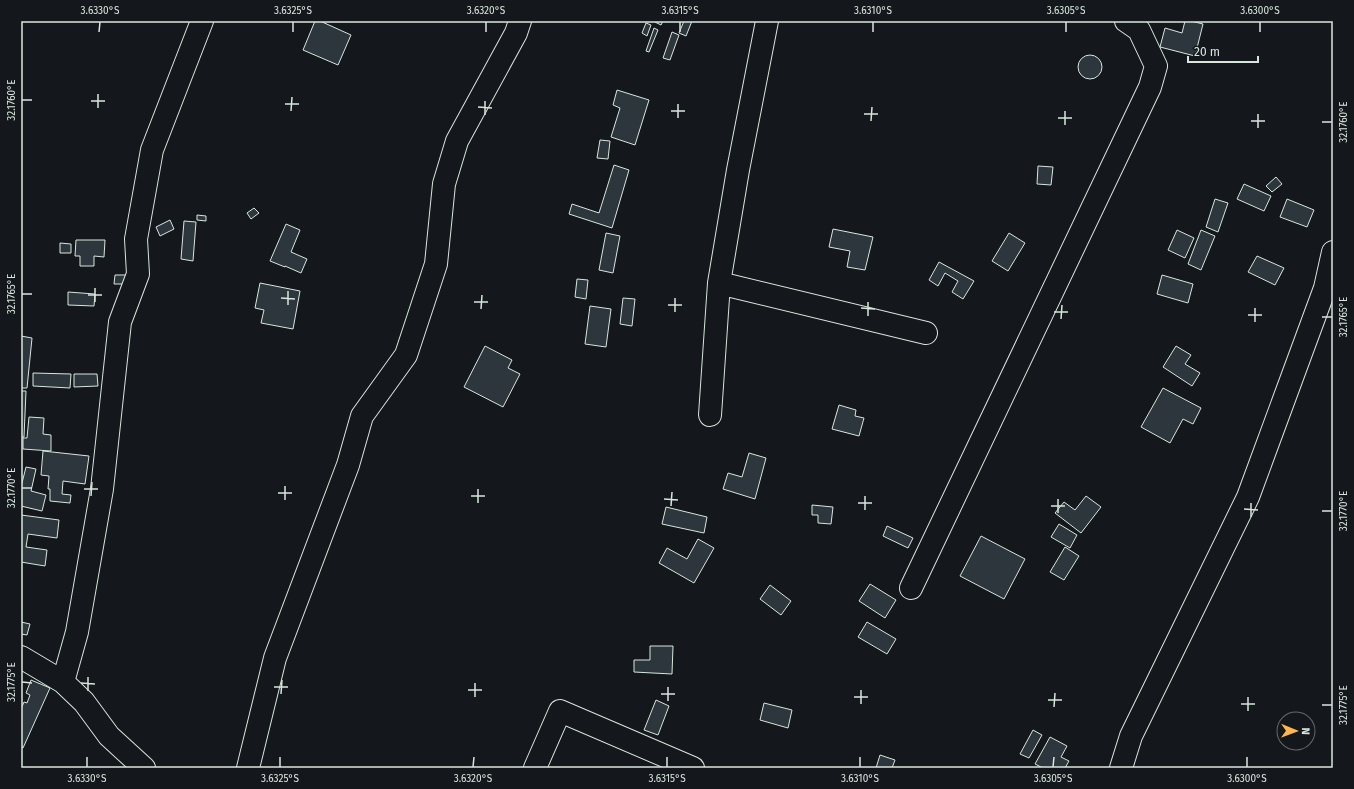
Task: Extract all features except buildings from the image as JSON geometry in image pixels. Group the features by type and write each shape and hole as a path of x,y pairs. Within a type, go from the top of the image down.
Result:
{"street":[{"path":"63,682 77,632 102,490 120,322 138,274 136,239 152,150 202,21"},
{"path":"248,768 275,658 348,465 362,416 406,355 434,271 444,184 457,141 516,33 520,21"},
{"path":"710,415 719,283 738,170 767,21"},
{"path":"911,588 1150,87 1156,66 1139,30 1126,21"},
{"path":"1121,768 1131,736 1248,497 1325,288 1333,252"},
{"path":"719,283 926,333"},
{"path":"21,657 63,682 84,702 109,736 144,768"},
{"path":"535,768 560,711 693,768"}]}
